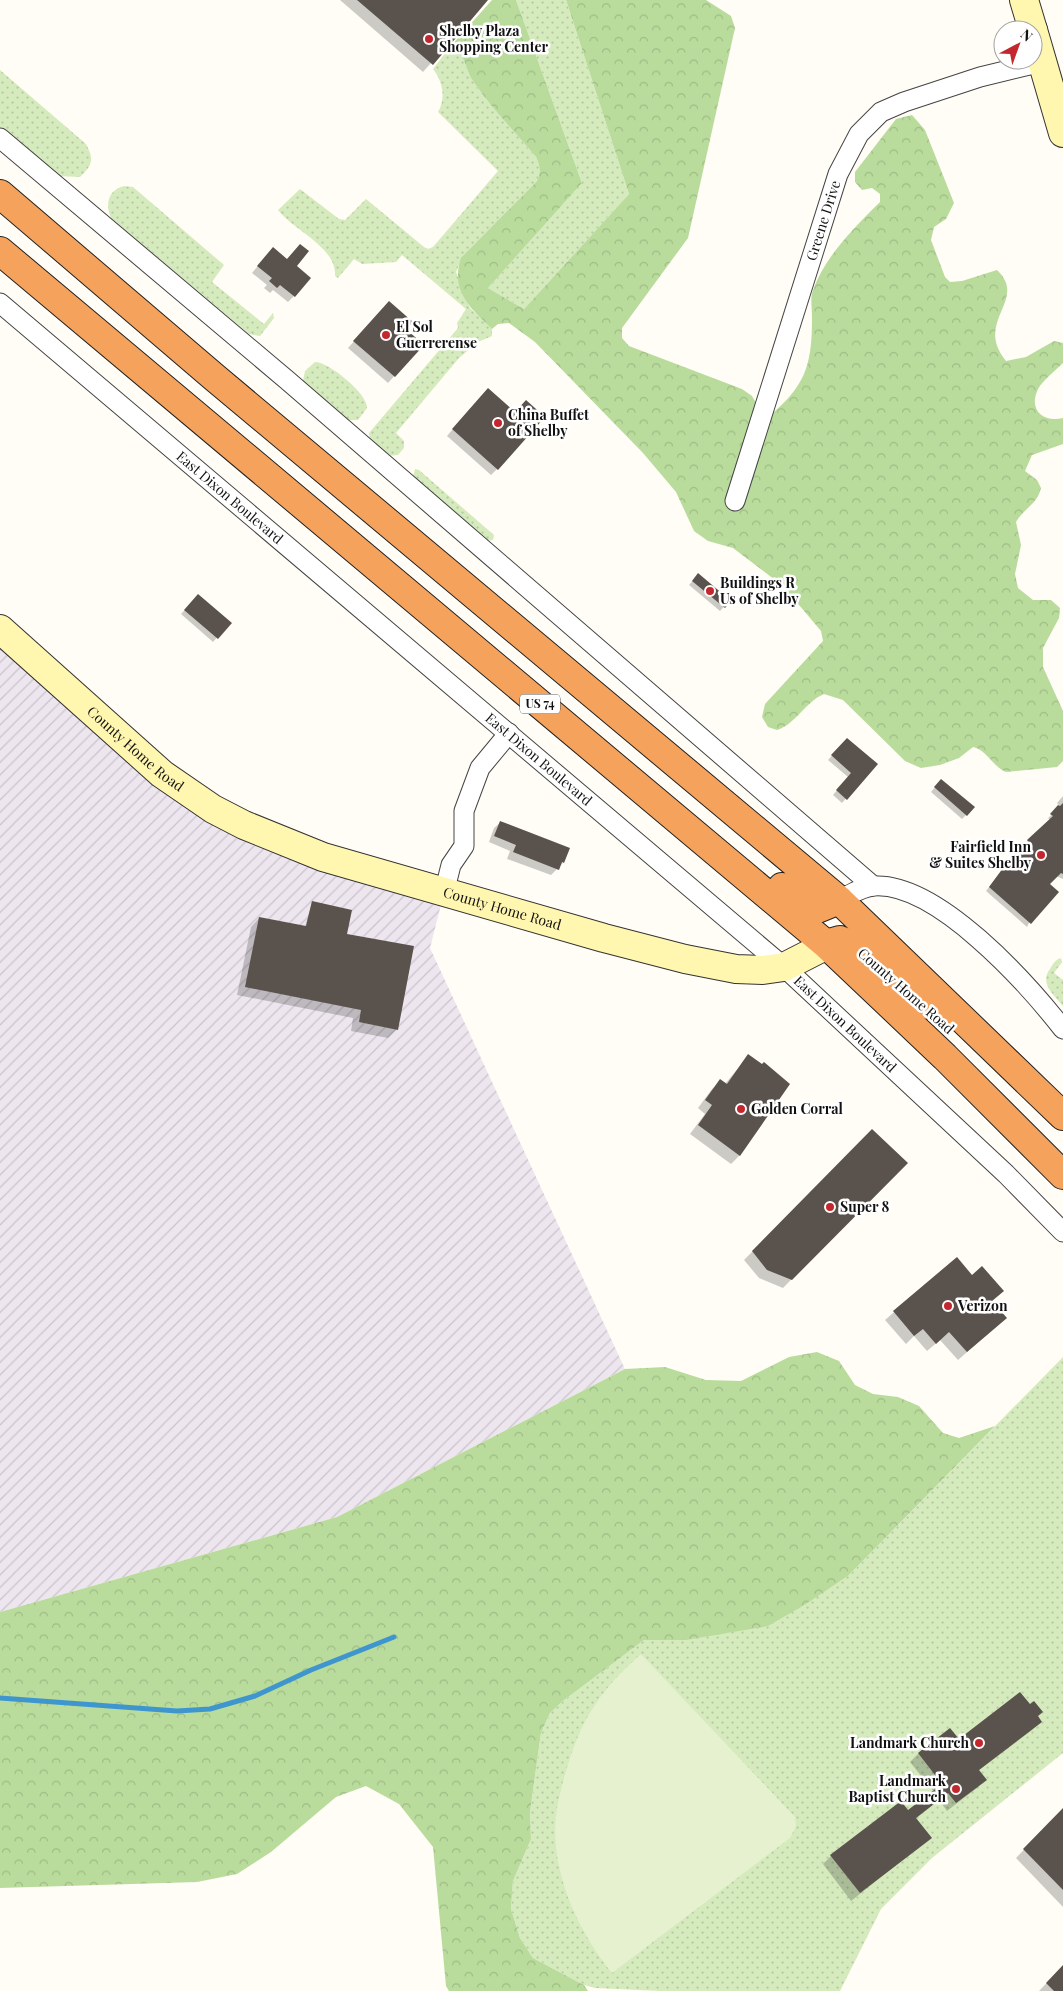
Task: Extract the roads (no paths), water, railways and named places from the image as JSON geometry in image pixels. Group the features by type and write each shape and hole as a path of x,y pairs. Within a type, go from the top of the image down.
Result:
{"highway":[{"path":"0,194 214,377 839,900 1063,1116"},
{"name":"US 74","path":"0,252 827,945 945,1057 1063,1175"},
{"path":"559,720 578,722 586,727 691,810 801,902 817,909 839,900"},
{"name":"County Home Road","path":"827,945 840,940 856,947 994,1066 1011,1076 1027,1080"}],"street":[{"path":"1024,0 1030,20"},
{"path":"1043,65 1063,133"},
{"name":"Greene Drive","path":"735,501 838,174 859,134 881,112 904,102 980,77 1009,70"},
{"path":"0,138 294,387 873,886"},
{"name":"East Dixon Boulevard","path":"0,302 784,966 1006,1174 1063,1232"},
{"name":"County Home Road","path":"0,629 162,774 213,809 256,832 323,857 444,894 685,959 736,969 763,970 784,966 827,945"},
{"path":"444,894 451,865 464,846 462,825 464,811 480,768 509,733"},
{"path":"839,900 858,890 873,886 885,886 910,892 933,905 974,935 1022,980 1063,1029"}],"waterway":[{"path":"0,1698 177,1711 210,1709 255,1696 311,1670 394,1637"}],"place":[{"name":"Shelby Plaza Shopping Center","path":"429,39"},
{"name":"El Sol Guerrerense","path":"386,335"},
{"name":"China Buffet of Shelby","path":"498,423"},
{"name":"Buildings R Us of Shelby","path":"710,591"},
{"name":"Fairfield Inn & Suites Shelby","path":"1041,855"},
{"name":"Golden Corral","path":"741,1109"},
{"name":"Super 8","path":"830,1207"},
{"name":"Verizon","path":"948,1306"},
{"name":"Landmark Church","path":"979,1743"},
{"name":"Landmark Baptist Church","path":"956,1789"}]}
